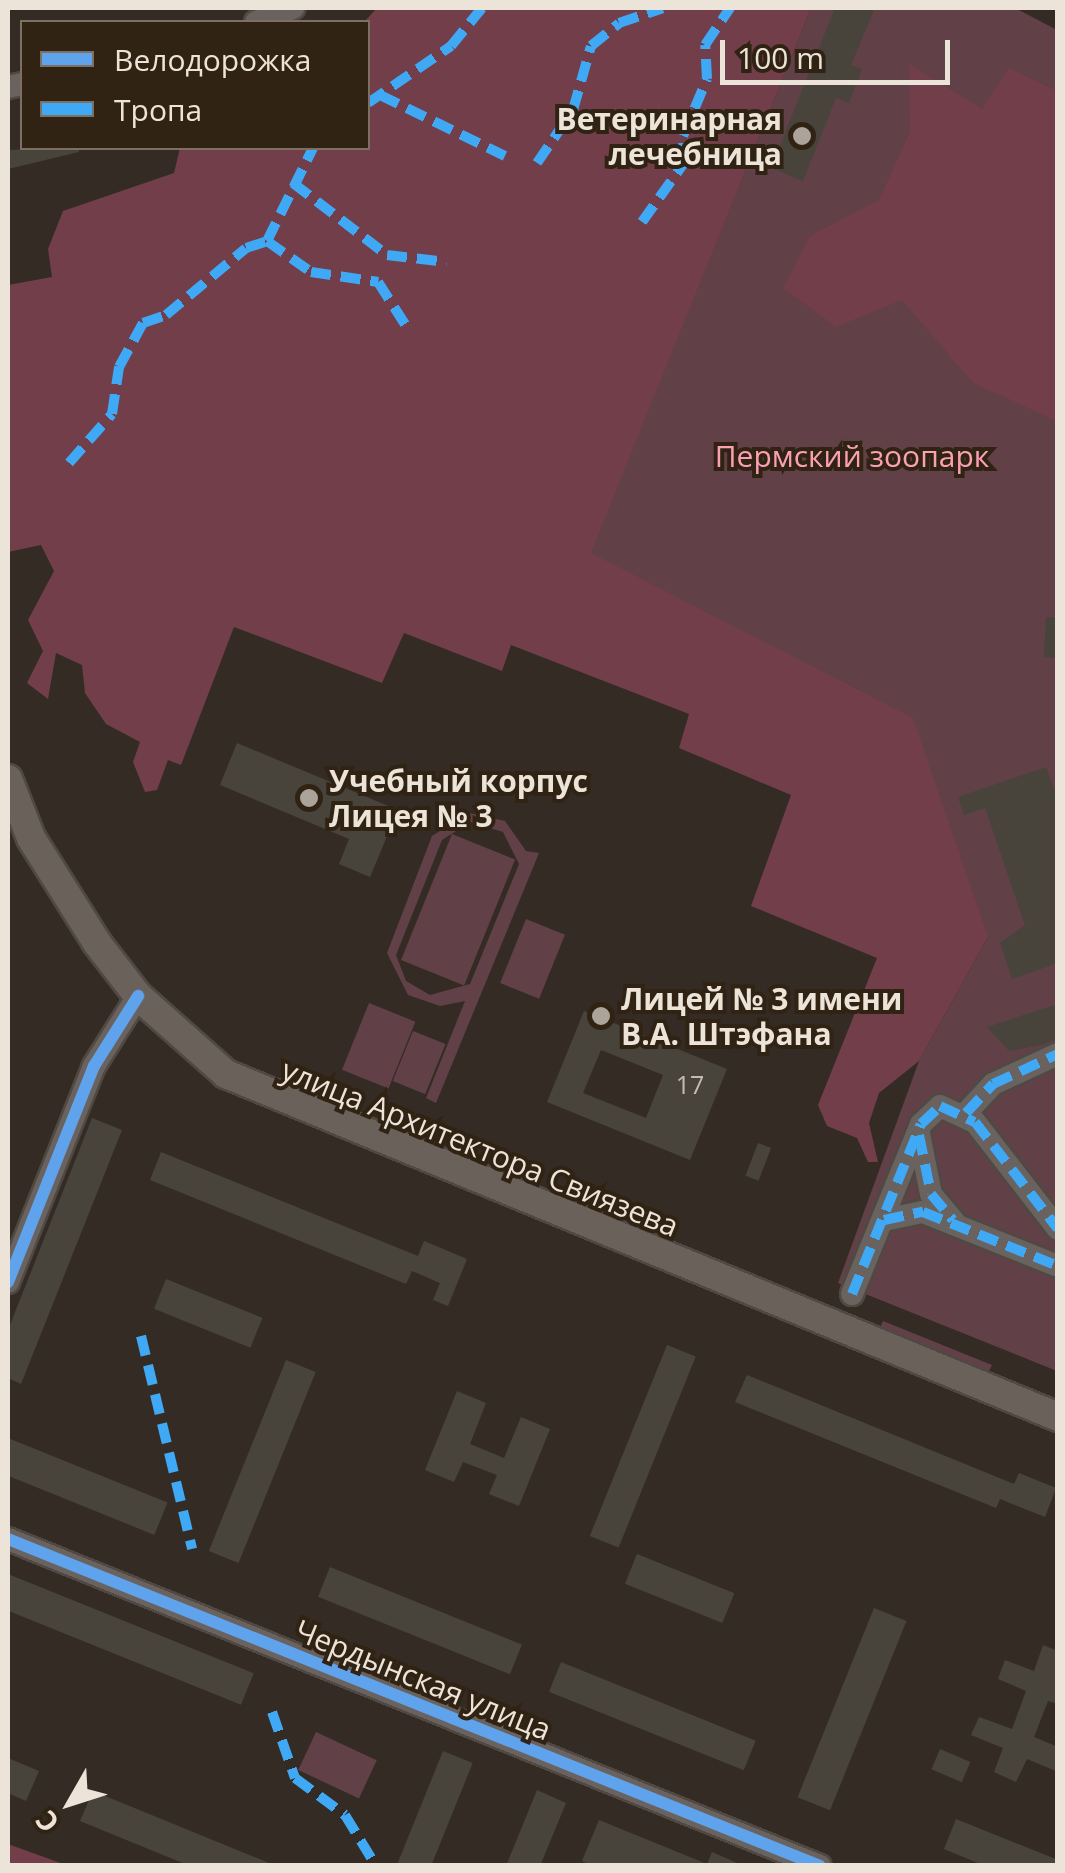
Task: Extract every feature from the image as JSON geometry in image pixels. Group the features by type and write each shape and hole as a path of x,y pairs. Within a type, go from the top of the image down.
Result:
{"main road":[{"name":"улица Архитектора Свиязева","path":"8,780 56,883 138,996 186,1044 266,1096 1058,1417"}],"street":[{"path":"8,1282 94,1066 138,996"},
{"path":"966,1113 1003,1078 1058,1054"},
{"path":"852,1294 919,1130 940,1106 966,1113 1058,1229"},
{"path":"919,1130 932,1194 961,1227"},
{"path":"884,1220 912,1210 1058,1266"},
{"name":"Чердынская улица","path":"8,1539 820,1866"}],"green space":[{"name":"Пермский зоопарк","path":"811,8 1015,8 1057,30 1057,1371 838,1283 919,1061 988,937 590,553"},
{"path":"469,813 505,821 526,851 539,853 436,1103 426,1098 465,1001 440,1006 408,995 387,953 432,836","holes":["470,822 503,832 519,864 470,984 430,995 406,981 396,955 442,840"]},
{"path":"452,834 515,859 464,986 401,960"},
{"path":"526,919 565,935 539,999 500,983"},
{"path":"369,1003 415,1022 388,1088 342,1070"},
{"path":"413,1031 445,1044 425,1094 393,1081"},
{"path":"883,1321 992,1365 988,1373 874,1340"},
{"path":"316,1732 377,1760 359,1798 298,1770"}],"shaded area":[{"path":"377,8 811,8 591,553 913,718 988,937 919,1061 879,1093 869,1123 878,1162 868,1162 857,1138 827,1126 818,1105 877,958 751,906 791,795 679,748 689,714 511,645 502,671 404,633 382,683 234,627 181,765 168,760 157,790 145,792 133,762 140,742 106,724 85,693 82,665 56,653 48,699 27,683 43,651 28,620 54,571 41,545 8,552 8,285 52,277 48,249 63,211 174,173 180,150 370,150 370,20 366,20"},
{"path":"909,64 982,109 1009,68 1057,91 1057,421 973,383 902,300 836,327 783,288 810,236 879,200 910,132"},
{"path":"8,1844 66,1865 8,1865"}],"building":[{"name":"Ветеринарная лечебница","path":"835,8 875,8 851,65 862,69 849,103 836,98 803,181 771,168"},
{"path":"8,150 78,150 79,152 8,169"},
{"path":"1046,617 1058,618 1058,658 1044,657"},
{"name":"Учебный корпус Лицея № 3","path":"237,743 398,810 370,877 339,864 349,839 220,785"},
{"path":"1046,767 1058,799 1058,963 1012,979 1000,943 1025,925 985,808 964,815 958,797"},
{"path":"1058,1004 1058,1039 1041,1045 1009,1051 987,1027"},
{"path":"584,1011 727,1069 690,1160 547,1102","holes":["601,1050 663,1075 646,1118 583,1093"]},
{"path":"92,1118 122,1130 21,1384 8,1378 8,1330"},
{"path":"758,1143 771,1148 759,1181 745,1176"},
{"path":"161,1152 418,1256 424,1241 467,1259 448,1306 433,1300 440,1283 412,1271 406,1284 150,1180"},
{"path":"166,1279 262,1318 250,1348 154,1309"},
{"path":"667,1345 696,1357 619,1548 590,1536"},
{"path":"286,1360 316,1372 239,1563 209,1551"},
{"path":"747,1375 1014,1484 1019,1473 1056,1488 1045,1517 1000,1499 996,1508 735,1402"},
{"path":"457,1391 486,1403 470,1444 504,1458 521,1417 550,1429 519,1506 489,1494 497,1475 463,1462 454,1482 425,1470"},
{"path":"8,1438 167,1502 154,1535 8,1476"},
{"path":"637,1554 734,1593 722,1623 625,1584"},
{"path":"330,1567 522,1645 510,1674 318,1597"},
{"path":"8,1574 254,1673 241,1705 8,1611"},
{"path":"874,1608 906,1621 830,1810 798,1797"},
{"path":"1043,1645 1058,1651 1058,1704 1048,1701 1034,1737 1058,1747 1058,1772 1027,1759 1016,1782 994,1772 1003,1748 971,1735 979,1717 1012,1729 1026,1691 998,1679 1005,1660 1034,1671"},
{"path":"561,1662 756,1741 744,1770 549,1692"},
{"path":"940,1749 970,1762 962,1782 931,1769"},
{"path":"443,1751 473,1763 431,1866 397,1866"},
{"path":"8,1758 39,1771 26,1801 8,1793"},
{"path":"537,1790 566,1803 540,1866 506,1866"},
{"path":"93,1791 274,1866 190,1866 80,1821"},
{"path":"956,1819 1058,1860 1058,1866 985,1866 944,1849"},
{"path":"599,1820 707,1864 712,1852 744,1866 593,1866 582,1861"}],"marked path":[{"path":"370,102 451,46 482,8"},
{"path":"537,163 573,110 591,46 619,23 663,8"},
{"path":"642,222 684,163 683,136 707,79 705,45 730,8"},
{"path":"380,95 505,156"},
{"path":"267,241 312,150"},
{"path":"293,183 387,255 447,262"},
{"path":"69,463 112,414 119,367 143,323 166,315 246,248 267,241 311,272 378,282 410,332"},
{"path":"966,1113 993,1084 1058,1054"},
{"path":"852,1294 921,1124 940,1106 975,1122 1058,1229"},
{"path":"919,1135 931,1194 953,1220"},
{"path":"884,1220 923,1212 1058,1266"},
{"path":"141,1336 192,1549"},
{"path":"272,1712 295,1778 345,1815 376,1866"}],"cycle path":[{"path":"8,1282 94,1066 138,996"},
{"path":"8,1539 820,1866"}],"place":[{"name":"Ветеринарная лечебница","path":"802,136"},
{"name":"Учебный корпус Лицея № 3","path":"309,798"},
{"name":"Лицей № 3 имени В.А. Штэфана","path":"601,1016"}]}
